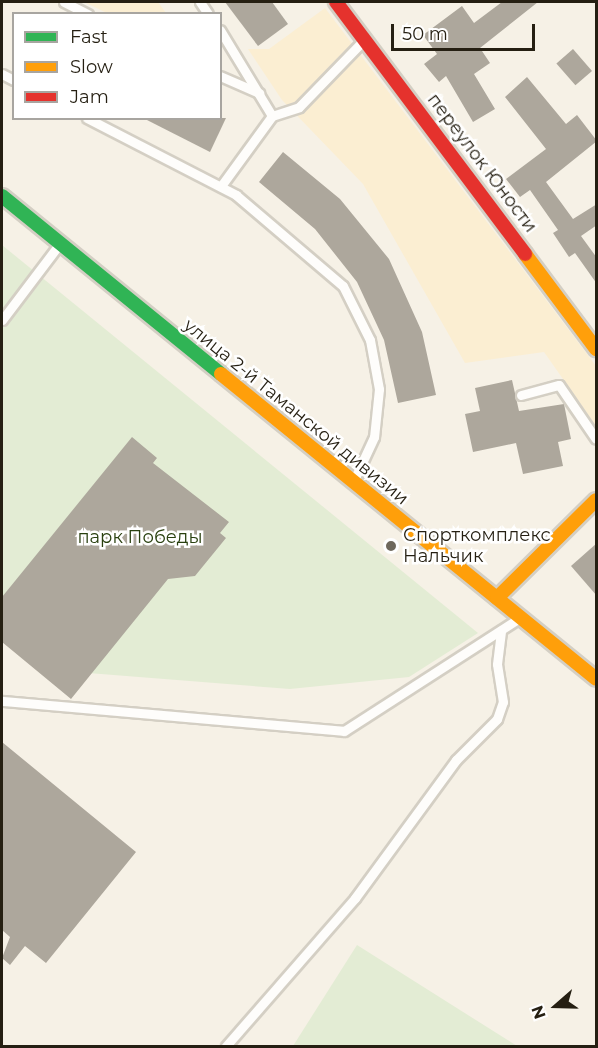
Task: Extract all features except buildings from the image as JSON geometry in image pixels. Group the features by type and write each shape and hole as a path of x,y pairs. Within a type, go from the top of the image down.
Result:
{"main road":[{"name":"переулок Юности","path":"336,2 597,349"},
{"name":"улица 2-й Таманской дивизии","path":"2,196 597,679"},
{"path":"497,598 597,500"}],"lane":[{"path":"64,2 84,12"},
{"path":"222,33 272,116"},
{"path":"222,186 272,116 299,107 365,39"},
{"path":"222,77 259,93"},
{"path":"91,120 222,186 343,286 370,340 379,389 374,437 353,482"},
{"path":"2,320 60,243"},
{"path":"522,395 560,385 597,439"},
{"path":"2,701 344,731 520,617"},
{"path":"226,1047 355,898 456,760 497,719 503,702 496,664 501,630"}],"shaded area":[{"path":"84,2 158,2 165,12 105,12"},
{"path":"325,8 596,366 596,426 544,352 465,363 363,184 282,100 248,49 269,49"}],"green space":[{"name":"парк Победы","path":"2,245 478,633 409,677 290,689 63,671 2,642"},
{"path":"357,945 517,1046 293,1046"}],"traffic: fast":[{"path":"2,196 221,374"}],"traffic: slow":[{"path":"525,254 596,349"},
{"path":"221,374 596,679"},
{"path":"497,598 596,500"}],"traffic: jam":[{"path":"336,2 525,254"}],"place":[{"name":"Спорткомплекс Нальчик","path":"391,546"}]}
